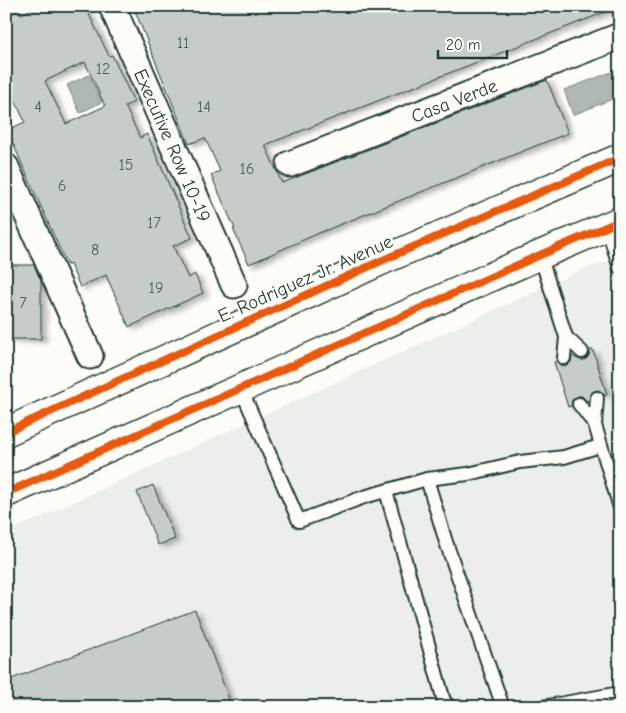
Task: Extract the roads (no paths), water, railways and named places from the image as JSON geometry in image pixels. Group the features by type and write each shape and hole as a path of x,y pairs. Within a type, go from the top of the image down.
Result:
{"main road":[{"name":"E. Rodriguez Jr. Avenue","path":"6,432 383,260 620,158"},
{"path":"6,493 613,224"}],"street":[{"name":"Executive Row 10-19","path":"112,6 234,285"},
{"name":"Casa Verde","path":"290,164 620,36"},
{"path":"6,167 90,356"}],"lane":[{"path":"613,224 620,268"},
{"path":"540,255 566,337 564,358"},
{"path":"566,337 582,352"},
{"path":"241,388 299,521 326,510 427,479 468,474 520,462 564,457 600,446"},
{"path":"597,398 595,425 620,508"},
{"path":"579,404 595,425"},
{"path":"427,479 446,542 503,707"},
{"path":"386,491 444,701 450,707"},
{"path":"542,707 620,693"}]}
